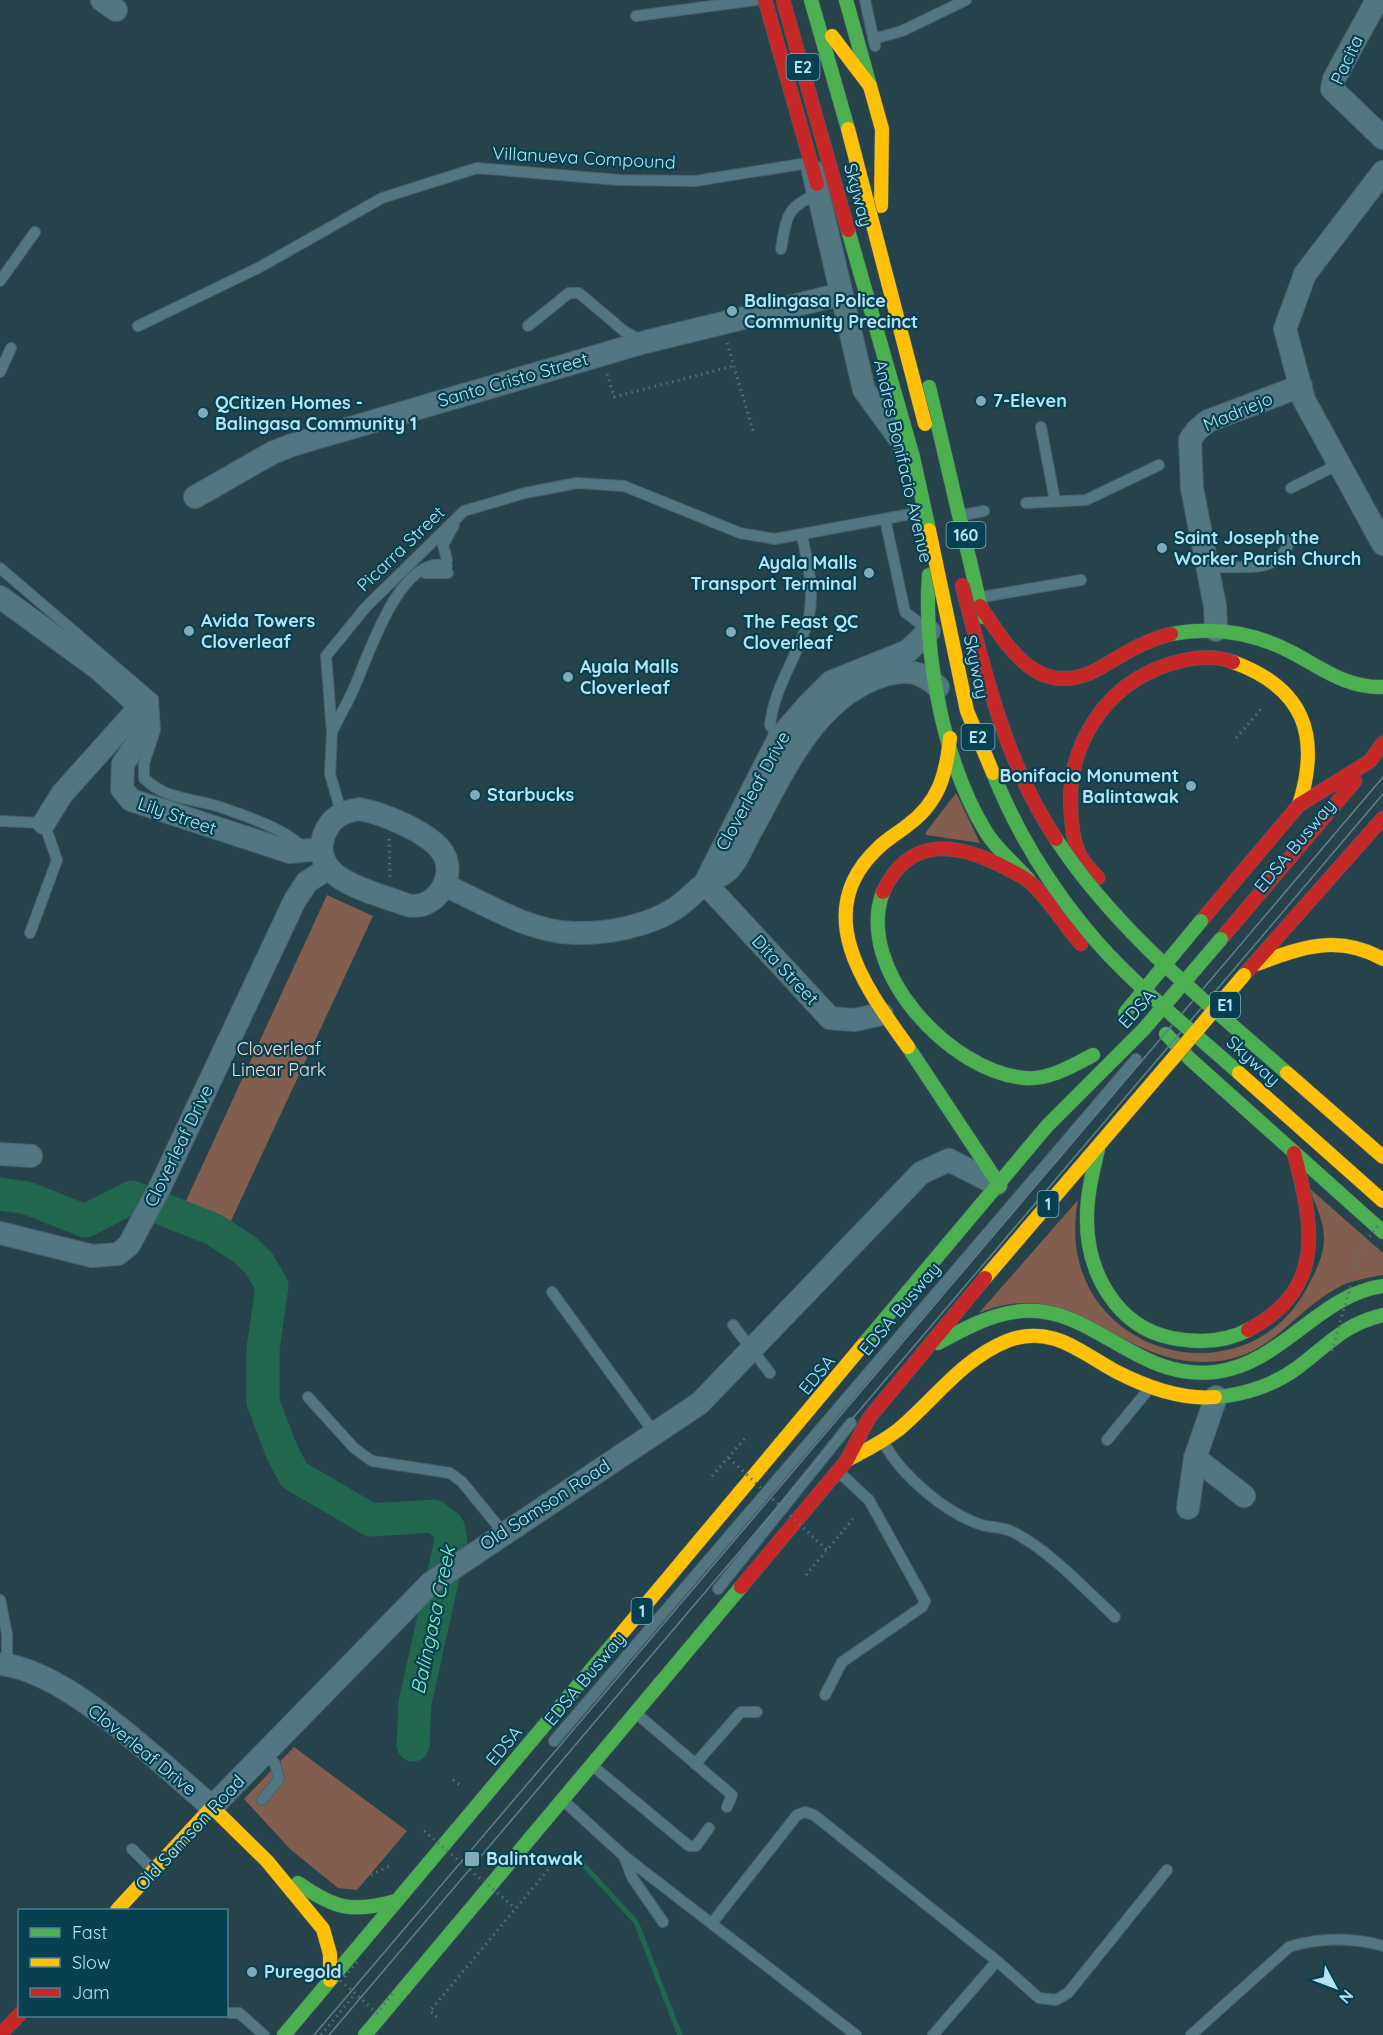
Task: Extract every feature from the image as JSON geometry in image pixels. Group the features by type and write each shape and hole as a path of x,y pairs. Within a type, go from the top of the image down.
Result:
{"main road":[{"path":"765,0 761,6 818,189"},
{"name":"Andres Bonifacio Avenue","path":"782,0 838,178 902,442 929,575 937,589 958,713 984,784 1030,881"},
{"name":"Skyway","path":"782,0 913,457 967,711 1003,798 1040,864 1086,930 1142,986 1383,1201"},
{"name":"Skyway","path":"811,0 902,327 961,583 993,705 1026,788 1058,845 1085,884 1108,910 1162,964 1383,1157"},
{"name":"160","path":"822,0 914,326 980,602 997,684 1006,710 1052,810 1079,854"},
{"path":"846,0 882,129 881,206"},
{"path":"832,36 870,86"},
{"name":"Andres Bonifacio Avenue","path":"929,575 926,588 929,630 938,687 958,772 986,833 1030,881"},
{"path":"980,602 1012,652 1024,665 1054,679 1082,677 1133,647 1152,639 1189,631 1216,630 1237,632 1271,642 1330,676 1353,685 1383,687"},
{"path":"1079,854 1072,818 1071,782 1081,740 1097,711 1113,694 1138,677 1174,661 1205,657 1231,660 1258,671 1284,691 1299,712 1309,746 1308,771 1299,805"},
{"path":"958,713 950,741 945,780 937,800 923,814 875,850 861,869 849,894 845,918 847,947 859,977 882,1014 927,1073 1000,1186"},
{"path":"950,741 968,757"},
{"name":"EDSA","path":"284,2035 1000,1186 1047,1126 1144,1029 1383,743"},
{"path":"1122,1017 1299,805 1370,761"},
{"name":"1","path":"365,2035 562,1800 585,1764 635,1713 842,1465 869,1418 921,1353 1099,1145 1172,1052 1379,813"},
{"path":"1047,1126 1096,1051 1071,1068 1038,1077 1011,1077 982,1066 950,1046 921,1017 903,993 886,963 877,926 880,904 893,875 918,853 938,846 959,848 985,857 1030,881 1090,954 1190,1059 1383,1232"},
{"name":"E1","path":"1079,854 1149,937 1383,1145"},
{"path":"1244,970 1302,947 1326,943 1361,948 1383,959"},
{"path":"1128,994 1319,1134 1383,1190"},
{"path":"1099,1145 1088,1196 1087,1228 1090,1250 1101,1281 1112,1300 1133,1323 1159,1336 1186,1342 1221,1340 1249,1331 1281,1308 1301,1281 1309,1257 1311,1237 1294,1153"},
{"path":"921,1353 966,1327 986,1319 1040,1311 1073,1322 1154,1366 1187,1373 1218,1372 1260,1358 1294,1336 1332,1304 1353,1293 1383,1286"},
{"path":"842,1465 883,1441 979,1356 1008,1341 1025,1336 1056,1336 1114,1371 1150,1387 1188,1396 1216,1397 1248,1392 1277,1379 1310,1358 1340,1330 1383,1315"},
{"name":"Cloverleaf Drive","path":"212,1807 267,1861 323,1929 330,1954 330,1980"},
{"name":"Old Samson Road","path":"119,1909 212,1807"},
{"name":"Cloverleaf Drive","path":"267,1861 327,1904 367,1910 396,1901"},
{"path":"0,2035 18,2016"}],"street":[{"name":"Pacita","path":"1377,0 1334,79 1332,89 1383,138"},
{"path":"761,6 818,189 864,390 902,442"},
{"path":"1383,172 1305,274 1285,329 1301,386 1313,417 1383,544"},
{"name":"Santo Cristo Street","path":"195,497 272,453 292,445 645,342 842,294"},
{"name":"Madriejo","path":"1216,630 1209,568 1192,488 1190,441 1197,429 1208,421 1301,386"},
{"path":"0,597 99,669 139,708 62,794 44,823"},
{"name":"Cloverleaf Drive","path":"705,883 779,738 831,682 908,651 929,630"},
{"name":"Cloverleaf Drive","path":"444,885 530,924 573,934 602,932 654,919 675,909 705,883 730,870 798,747 821,718 847,692 874,679 897,672 918,672 938,687"},
{"name":"Lily Street","path":"139,708 142,725 137,742 123,764 122,789 131,800 291,852 318,856"},
{"path":"318,856 342,879 417,908 436,899 444,885 449,866 442,851 431,839 377,812 359,809 341,812"},
{"name":"Cloverleaf Drive","path":"0,1233 92,1256 118,1254 129,1245 160,1187 295,900 307,882 326,831 341,812"},
{"name":"Dita Street","path":"705,883 830,1018 854,1020 882,1014"},
{"path":"0,1154 31,1156"},
{"name":"Old Samson Road","path":"212,1807 431,1583 503,1532 699,1403 921,1173 949,1160 1000,1186"},
{"path":"1188,1508 1195,1458 1216,1397"},
{"path":"1195,1458 1244,1496"},
{"name":"Cloverleaf Drive","path":"3,1664 29,1671 75,1696 212,1807"}],"lane":[{"path":"865,0 878,67 882,129"},
{"path":"873,39 902,31 947,5 966,0"},
{"path":"636,16 761,6"},
{"name":"Villanueva Compound","path":"138,326 260,267 382,198 477,168 619,180 695,181 810,162"},
{"path":"781,249 789,213 799,202 818,189"},
{"path":"0,281 35,232"},
{"path":"528,326 569,293 579,292 624,331 645,342"},
{"path":"0,372 11,348"},
{"path":"1041,427 1055,501"},
{"path":"1291,488 1339,464"},
{"path":"1026,503 1086,500 1159,465"},
{"name":"Picarra Street","path":"341,812 330,774 332,732 326,656 366,607 464,511 525,493 577,483 624,486 740,533 775,539 802,536 916,513"},
{"path":"332,732 384,617 398,592 428,568 439,564 447,566 443,545 464,511"},
{"path":"960,516 984,511"},
{"path":"885,519 905,612 929,630"},
{"path":"779,738 770,725 772,702 808,623 811,579 802,536"},
{"path":"1209,568 1269,565 1281,559 1290,540"},
{"path":"0,568 153,699 155,730 144,771 144,778 152,787 162,793 216,806 294,837 318,856"},
{"path":"980,602 1081,580"},
{"path":"366,607 384,617"},
{"path":"0,821 44,823 57,860 30,933"},
{"name":"EDSA Busway","path":"712,1597 844,1431 1172,1052"},
{"name":"EDSA Busway","path":"554,1741 1140,1054"},
{"path":"552,1292 655,1434"},
{"path":"733,1325 750,1351 770,1373"},
{"path":"1107,1440 1150,1387"},
{"path":"308,1397 354,1448 372,1461 450,1473 462,1482 503,1532"},
{"path":"883,1441 895,1462 956,1515 983,1526 1011,1530 1030,1542 1115,1617"},
{"path":"825,1695 842,1662 922,1607 924,1601 869,1500 842,1465"},
{"path":"0,1600 7,1634 3,1664"},
{"path":"695,1764 741,1712 757,1712"},
{"path":"635,1713 732,1795 727,1807"},
{"path":"601,1735 585,1764 689,1846 696,1846 709,1828"},
{"path":"262,1800 279,1779 275,1764 265,1754"},
{"path":"562,1800 624,1856 856,2035"},
{"path":"712,1923 797,1815 805,1812 814,1815 997,1961 1039,1998 1056,2000 1068,1993 1167,1870"},
{"path":"132,1849 155,1871"},
{"path":"624,1856 633,1877 663,1922"},
{"path":"1191,2035 1289,1947 1308,1941 1356,1939 1383,1946"},
{"path":"933,2035 997,1961"},
{"path":"351,2035 391,1992"},
{"path":"230,2013 238,2013 264,2035"}],"path":[{"path":"721,324 754,434"},
{"path":"602,354 614,398 733,366"},
{"path":"1236,738 1268,700"},
{"path":"1332,1351 1362,1246 1383,1220"},
{"path":"712,1476 747,1436"},
{"path":"729,1458 827,1550"},
{"path":"806,1575 853,1519"},
{"path":"424,1831 515,1908"},
{"path":"436,2017 430,2011 552,1865"},
{"path":"357,1962 340,1981 377,2013 391,1992"},
{"path":"321,2035 356,1994"}],"green space":[{"path":"956,793 980,843 926,835"},
{"name":"Cloverleaf Linear Park","path":"327,895 373,916 230,1223 185,1203"},
{"path":"1308,1187 1383,1253 1383,1275 1339,1287 1321,1298 1277,1335 1246,1354 1226,1360 1203,1362 1172,1358 1145,1349 1068,1311 1041,1304 1012,1304 979,1313 1078,1200 1077,1253 1093,1296 1123,1327 1160,1347 1202,1353 1244,1345 1281,1322 1310,1282 1318,1266 1323,1250 1324,1232 1319,1212"},
{"path":"294,1747 407,1831 357,1890 338,1888 290,1849 244,1799"}],"waterway":[{"name":"Balingasa Creek","path":"0,1194 27,1198 85,1221 132,1197 213,1229 244,1249 258,1262 272,1286 263,1349 263,1402 282,1452 294,1475 371,1520 434,1516 448,1527 451,1541 415,1703 413,1745"},
{"path":"581,1862 636,1922 680,2035"}],"tram line":[{"path":"314,2035 1383,777"},
{"path":"329,2035 1383,794"}],"traffic: fast":[{"path":"811,0 848,129"},
{"path":"846,0 870,86"},
{"path":"848,230 913,457 929,530"},
{"path":"929,387 983,617"},
{"path":"929,575 929,639 933,673 948,742 971,805 990,839 1029,880"},
{"path":"1171,634 1218,631 1249,636 1278,646 1347,681 1383,687"},
{"path":"993,773 1011,814 1034,854 1086,929 1120,967 1239,1073"},
{"path":"1056,839 1106,904 1163,964 1287,1073"},
{"path":"883,892 878,922 882,953 895,983 915,1012 939,1037 967,1057 996,1071 1025,1078 1052,1075 1093,1055"},
{"path":"1125,1013 1201,921"},
{"path":"1144,1029 1221,939"},
{"path":"863,1345 1047,1126 1144,1029"},
{"path":"1166,1034 1190,1059 1383,1232"},
{"path":"908,1047 1000,1186"},
{"path":"1098,1149 1088,1200 1088,1237 1099,1276 1108,1294 1120,1309 1135,1322 1152,1332 1182,1340 1220,1339 1248,1330"},
{"path":"938,1343 979,1322 1000,1315 1023,1311 1048,1313 1094,1330 1162,1366 1187,1372 1215,1372 1239,1366 1260,1356 1339,1302 1360,1292 1383,1286"},
{"path":"1215,1397 1237,1394 1269,1384 1297,1368 1347,1330 1383,1315"},
{"path":"365,2035 741,1587"},
{"path":"284,2035 617,1639"},
{"path":"298,1883 311,1892 344,1906 367,1907 396,1901"}],"traffic: slow":[{"path":"832,36 870,86 882,129 881,206"},
{"path":"848,129 925,424"},
{"path":"929,530 967,711 993,773"},
{"path":"1233,662 1276,685 1291,700 1301,717 1307,736 1308,757 1299,805"},
{"path":"908,1047 875,1000 861,975 851,949 846,924 848,898 858,873 878,848 919,816 934,797 943,776 950,738"},
{"path":"1257,964 1305,948 1335,945 1367,951 1383,959"},
{"path":"1176,1055 1244,975"},
{"path":"985,1278 1176,1055"},
{"path":"1239,1073 1383,1201"},
{"path":"1287,1073 1383,1157"},
{"path":"847,1460 898,1430 976,1358 1007,1341 1023,1337 1037,1336 1064,1342 1115,1371 1151,1387 1176,1394 1215,1397"},
{"path":"617,1639 863,1345"},
{"path":"118,1909 212,1807 267,1861 323,1929 330,1954 330,1980"}],"traffic: jam":[{"path":"765,0 817,184"},
{"path":"783,0 848,230"},
{"path":"962,585 988,684 1010,748 1038,810 1056,839"},
{"path":"980,606 1003,639 1028,666 1043,675 1060,679 1079,677 1143,644 1171,634"},
{"path":"1098,878 1078,852 1073,835 1071,812 1071,788 1075,764 1083,741 1094,721 1126,686 1147,673 1170,664 1193,659 1217,658 1233,662"},
{"path":"1201,921 1299,805 1370,761 1383,743"},
{"path":"1221,939 1355,781"},
{"path":"1244,975 1383,818"},
{"path":"883,892 894,874 906,861 920,853 936,849 952,849 969,853 1004,867 1031,883 1081,944"},
{"path":"1248,1330 1273,1314 1291,1295 1302,1275 1308,1253 1309,1230 1306,1205 1294,1153"},
{"path":"741,1587 847,1460 869,1418 985,1278"},
{"path":"0,2035 18,2016"}],"place":[{"name":"Balingasa Police Community Precinct","path":"732,311"},
{"name":"7-Eleven","path":"981,401"},
{"name":"QCitizen Homes - Balingasa Community 1","path":"203,413"},
{"name":"Saint Joseph the Worker Parish Church","path":"1162,548"},
{"name":"Ayala Malls Transport Terminal","path":"869,573"},
{"name":"Avida Towers Cloverleaf","path":"189,631"},
{"name":"The Feast QC Cloverleaf","path":"731,632"},
{"name":"Ayala Malls Cloverleaf","path":"568,677"},
{"name":"Bonifacio Monument Balintawak","path":"1191,786"},
{"name":"Starbucks","path":"475,795"},
{"name":"Balintawak","path":"472,1859"},
{"name":"Puregold","path":"252,1972"}]}
